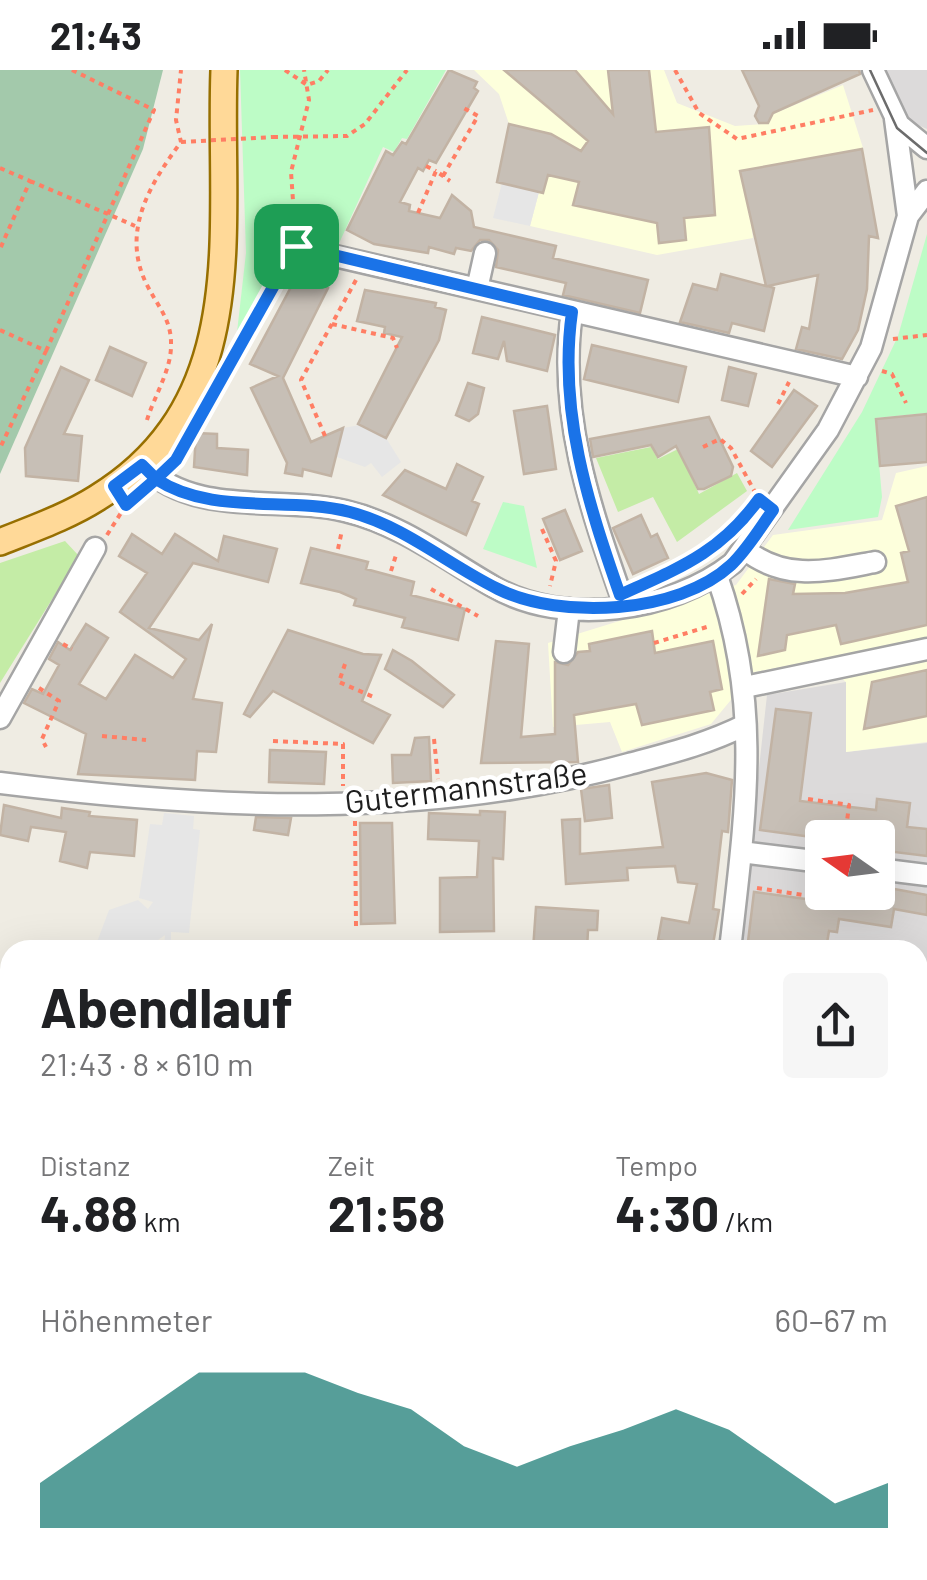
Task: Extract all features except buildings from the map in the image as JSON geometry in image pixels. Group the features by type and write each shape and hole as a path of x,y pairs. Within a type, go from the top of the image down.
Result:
{"main road":[{"path":"0,542 74,511 114,486 142,465 184,412 212,343 224,248 224,70"}],"street":[{"path":"873,70 895,119 908,216"},
{"path":"895,119 927,148"},
{"path":"142,465 174,491 198,498 313,506 372,519 419,541 497,589 546,606 569,609 622,601 652,602 717,576 738,542 828,430 873,341 908,216 927,192"},
{"path":"296,246 572,312 860,371"},
{"path":"476,289 486,254"},
{"path":"572,312 566,352 572,431 588,501 622,601"},
{"path":"738,542 761,562 797,574 875,562"},
{"path":"0,718 95,548"},
{"path":"717,576 732,621 745,687 750,779 731,940"},
{"path":"564,652 569,609"},
{"path":"745,687 927,649"},
{"name":"Gutermannstraße","path":"0,783 350,805 440,798 548,784 709,743 745,725"},
{"path":"742,852 805,860"},
{"path":"895,871 927,875"}],"path":[{"path":"0,448 154,110 72,70"},
{"path":"142,465 147,418 172,350 168,318 146,283 136,253 137,227 152,182 181,142 176,120 181,70"},
{"path":"285,70 307,85"},
{"path":"227,364 296,246 291,172 309,100 304,70"},
{"path":"307,85 328,70"},
{"path":"181,142 347,136 365,124 407,70"},
{"path":"675,70 699,113 737,139 876,109"},
{"path":"443,176 478,116 462,107"},
{"path":"426,166 450,181"},
{"path":"0,168 137,227"},
{"path":"418,213 436,171"},
{"path":"0,250 30,181"},
{"path":"325,436 302,380 366,263"},
{"path":"332,324 393,338 397,348"},
{"path":"0,330 46,351"},
{"path":"873,341 927,336"},
{"path":"860,371 892,374 906,404"},
{"path":"703,447 720,439 730,448 759,499 770,484"},
{"path":"95,548 126,505 114,486"},
{"path":"542,529 556,560 546,606"},
{"path":"622,601 738,542"},
{"path":"431,589 478,616"},
{"path":"654,644 732,621"},
{"path":"345,664 339,682 376,698"},
{"path":"22,677 59,701 42,739 46,748"},
{"path":"102,736 146,740"},
{"path":"434,739 440,798"},
{"path":"272,741 342,744 350,805 356,926"},
{"path":"808,800 849,805 847,820"},
{"path":"738,885 805,896"}],"shaded area":[{"path":"0,70 163,70 143,149 0,474"},
{"path":"474,70 664,70 677,103 735,126 764,124 773,114 843,85 863,148 872,202 751,224 753,238 657,255 530,226 539,192 497,182 509,124 499,94"},
{"path":"884,70 927,70 927,129 904,119"},
{"path":"502,183 539,192 530,226 493,218"},
{"path":"360,425 386,438 401,462 382,477 371,463 365,467 337,457 343,428"},
{"path":"927,466 927,742 846,752 846,682 820,660 754,672 711,724 622,752 610,722 553,727 548,643 736,585 773,535 882,520 896,473"},
{"path":"846,682 846,752 927,743 927,940 740,940 767,695"},
{"path":"164,813 194,816 193,829 200,830 189,933 171,932 171,940 165,940 165,935 158,940 98,940 109,910 138,900 148,909 153,902 139,898 150,824 162,825"}],"green space":[{"path":"240,70 446,70 407,139 402,138 394,152 383,147 336,250 291,246 236,341 246,253"},
{"path":"927,234 927,413 875,418 882,497 878,517 788,530 862,412 898,336"},
{"path":"651,447 658,459 678,449 699,494 737,473 747,491 677,542 653,497 618,512 596,458"},
{"path":"503,502 524,506 537,568 483,549"},
{"path":"65,541 79,556 0,683 0,563"}],"tram line":[{"path":"870,70 897,128 927,153"}],"route":[{"path":"296,246 176,460 156,479 142,465 114,486 126,505 156,479 174,491 198,498 342,510 398,529 497,589 550,607 569,609 652,602 717,576 733,564 773,510 759,499 732,535 706,554 620,595 588,501 572,431 566,352 572,312 296,246"}]}
